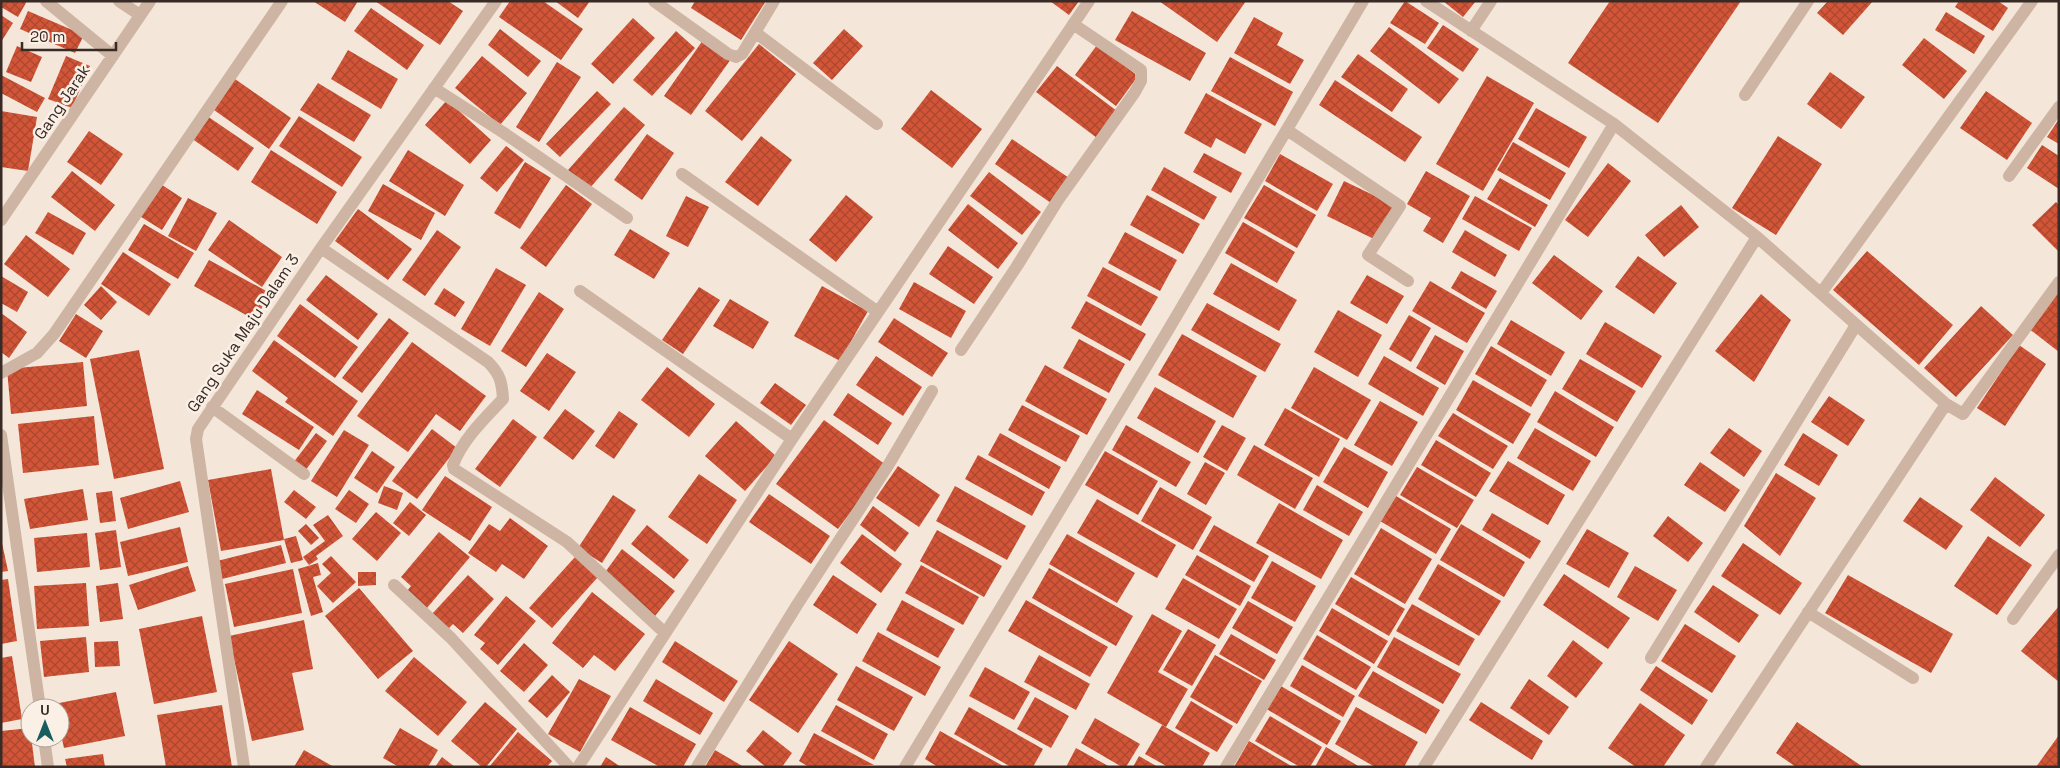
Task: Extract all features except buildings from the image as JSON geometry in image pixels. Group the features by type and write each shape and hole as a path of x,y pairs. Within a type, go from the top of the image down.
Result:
{"street":[{"path":"46,1 113,56"},
{"path":"119,1 140,15"},
{"name":"Gang Jarak","path":"1,220 150,1"},
{"path":"1,373 37,353 54,334 282,1"},
{"name":"Gang Suka Maju Dalam 3","path":"244,767 196,440 198,429 321,248 496,1"},
{"path":"654,1 732,56 742,54 774,1"},
{"path":"578,767 792,439 1088,1"},
{"path":"905,767 1362,1"},
{"path":"1426,1 1614,124 1757,238 1946,404 1963,414 2059,282"},
{"path":"1471,31 1491,1"},
{"path":"1745,95 1808,1"},
{"path":"1821,293 2032,1"},
{"path":"961,350 1058,200 1118,117 1141,81 1141,70 1073,24"},
{"path":"756,33 877,124"},
{"path":"434,88 504,133 627,218"},
{"path":"2009,176 2059,107"},
{"path":"1226,767 1614,124"},
{"path":"1286,130 1400,206 1368,254 1408,281"},
{"path":"682,174 878,312"},
{"path":"1424,767 1757,238"},
{"path":"321,248 488,362 498,372 502,380 503,399 468,440 454,461 454,469 567,542 665,633"},
{"path":"580,291 792,439"},
{"path":"1650,658 1856,325"},
{"path":"697,767 797,605 889,464 932,391"},
{"path":"1706,767 1812,615 1946,404"},
{"path":"212,407 304,474"},
{"path":"1,435 39,698"},
{"path":"2012,619 2059,555"},
{"path":"394,585 451,638 569,767"},
{"path":"1812,615 1913,678"},
{"path":"45,748 48,767"}]}
